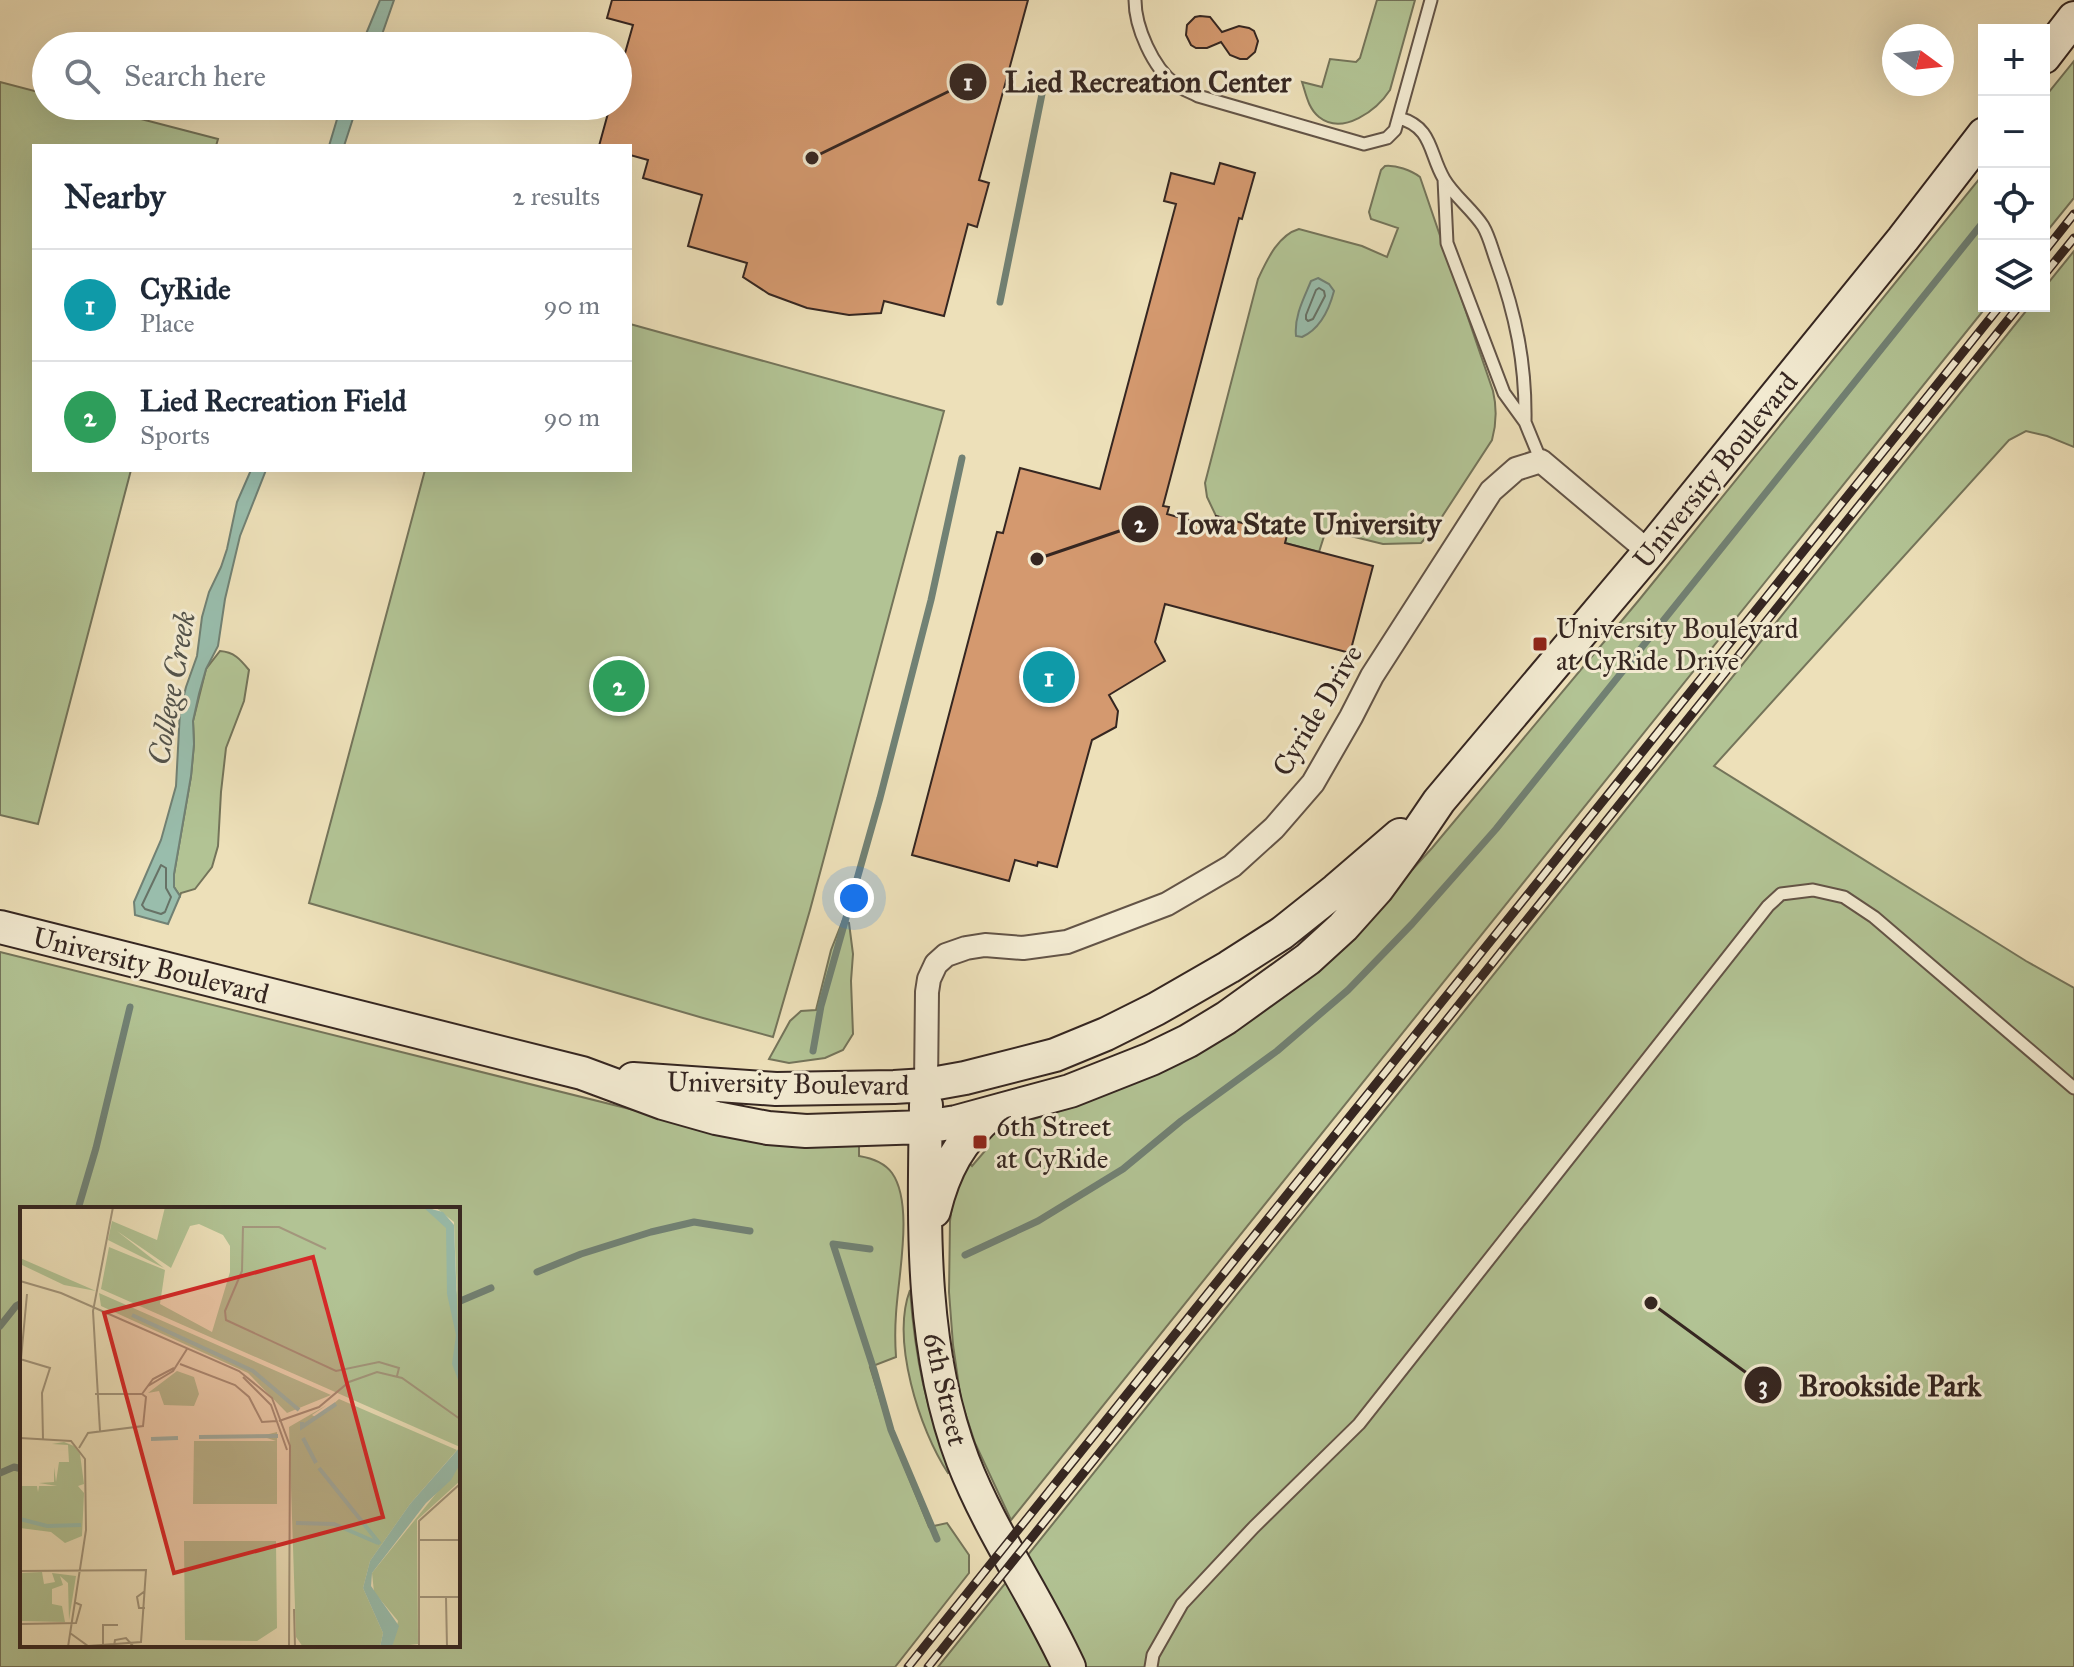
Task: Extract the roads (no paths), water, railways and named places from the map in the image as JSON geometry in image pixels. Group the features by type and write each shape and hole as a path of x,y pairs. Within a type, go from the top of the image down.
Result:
{"main road":[{"path":"2050,49 2074,18"},
{"name":"University Boulevard","path":"0,927 582,1073 703,1115 768,1128 806,1131 925,1127 956,1122 1070,1091 1151,1059 1188,1041 1256,997 1308,959 1343,927 1377,889 1439,801 1649,552 1978,142"},
{"name":"University Boulevard","path":"582,1073 776,1089 843,1089 926,1085 1055,1055 1156,1009 1282,933 1439,801"},
{"name":"6th Street","path":"926,1085 927,1290 934,1352 946,1412 985,1512 1053,1632 1069,1667"},
{"path":"927,1242 939,1189 952,1161 965,1140 992,1113"}],"street":[{"path":"1541,461 1649,552"},
{"name":"Cyride Drive","path":"926,1085 927,992 936,964 946,955 966,948 985,945 1023,948 1067,942 1167,904 1232,866 1274,828 1313,783 1372,676 1491,491 1516,469 1541,461"}],"lane":[{"path":"1135,0 1142,34 1154,60 1175,84 1198,96 1364,144 1387,138 1395,130 1431,0"},
{"path":"1399,118 1410,121 1423,132 1432,147 1444,179 1447,243 1504,393 1525,422 1541,461"},
{"path":"1444,179 1484,228 1509,297 1519,339 1525,387 1525,422"},
{"path":"1151,1667 1153,1655 1182,1604 1254,1527 1359,1424 1768,906 1781,894 1813,890 1844,897 1874,917 2074,1088"}],"water":[{"path":"380,0 394,0 383,32 367,32"},
{"path":"337,120 352,120 345,144 330,144"},
{"path":"1318,278 1334,291 1329,305 1314,329 1302,337 1296,336 1303,301 1311,281"},
{"path":"250,472 265,472 240,536 218,646 206,669 193,721 191,776 174,874 174,887 180,896 168,924 135,915 134,902 161,840 176,786 180,711 197,656 202,617 227,549 237,502"}],"waterway":[{"path":"1000,302 1042,94"},
{"path":"965,1255 1038,1221 1123,1169 1181,1121 1277,1051 1348,990 1412,924 1496,829 1978,228"},
{"path":"813,1051 821,1006 880,798 931,600 962,458"},
{"name":"College Creek","path":"79,1207 130,1007"},
{"path":"537,1272 581,1254 694,1222 750,1231"},
{"path":"870,1249 833,1244 891,1430 937,1539"},
{"path":"460,1301 491,1288"},
{"name":"College Creek","path":"0,1326 20,1304"},
{"path":"0,1473 14,1467 20,1468"}],"railway":[{"path":"2050,244 2074,214"},
{"path":"2050,268 2074,238"},
{"path":"908,1667 1995,312"},
{"path":"928,1667 2014,312"}],"place":[{"name":"Lied Recreation Center","path":"812,158"},
{"name":"Iowa State University","path":"1037,559"},
{"name":"University Boulevard at CyRide Drive","path":"1540,644"},
{"name":"CyRide","path":"1049,677"},
{"name":"Lied Recreation Field","path":"619,686"},
{"name":"6th Street at CyRide","path":"980,1142"},
{"name":"Brookside Park","path":"1651,1303"}]}
